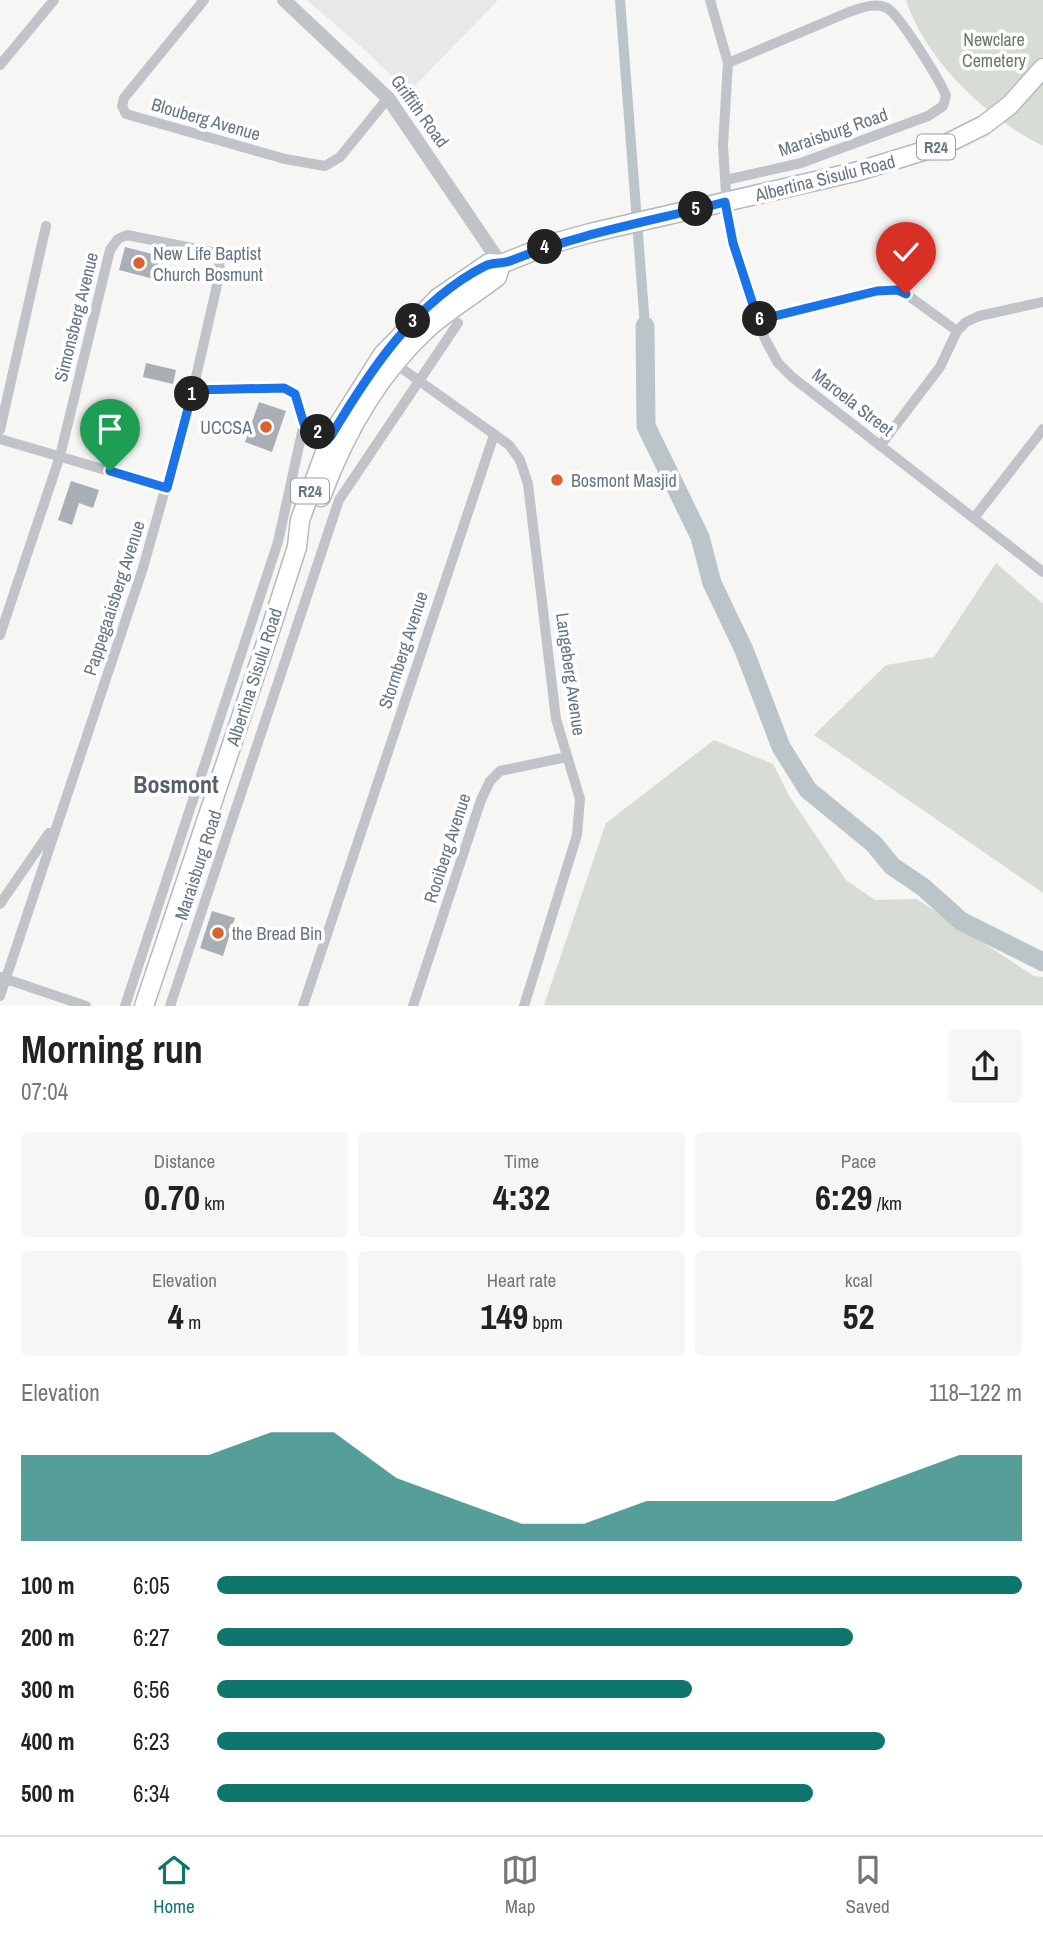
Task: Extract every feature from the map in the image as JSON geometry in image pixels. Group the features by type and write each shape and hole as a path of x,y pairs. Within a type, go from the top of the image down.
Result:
{"main road":[{"name":"Albertina Sisulu Road","path":"144,1006 297,547 300,520 337,439 389,359 497,277 501,264 554,243 859,171 965,136 1010,104 1043,68"}],"street":[{"path":"0,65 54,0"},
{"name":"Blouberg Avenue","path":"204,0 124,98 122,106 126,114 294,162 325,166 340,157 388,97"},
{"name":"Griffith Road","path":"284,0 388,97 501,264"},
{"name":"Maroela Street","path":"710,0 728,63 723,145 725,202 733,243 758,320 778,363 1043,572"},
{"name":"Maraisburg Road","path":"726,180 778,170 834,151 935,113 946,102 944,91 899,20 888,8 882,6 874,5 849,12 728,63"},
{"path":"0,430 46,226"},
{"name":"Simonsberg Avenue","path":"0,635 60,456 110,250 121,237 141,235 204,249 212,252 219,260 220,272 193,390"},
{"path":"758,320 877,291 897,290 957,331"},
{"path":"880,446 940,367 957,331 979,316 1043,302"},
{"name":"Maraisburg Road","path":"170,1006 339,500 458,323"},
{"path":"389,359 418,383 494,435"},
{"path":"193,390 284,388 295,394 304,424 337,439"},
{"name":"Pappegaaisberg Avenue","path":"0,996 3,978 144,568 193,390"},
{"name":"Maraisburg Road","path":"125,1006 278,542 304,424"},
{"path":"974,518 1043,429"},
{"name":"Langeberg Avenue","path":"494,435 516,453 528,484 556,719 580,799 577,835 524,1006"},
{"name":"Stormberg Avenue","path":"303,1006 494,435"},
{"path":"0,439 167,488"},
{"name":"Rooiberg Avenue","path":"413,1006 481,800 490,781 500,771 567,757"},
{"name":"Pappegaaisberg Avenue","path":"0,904 56,822"},
{"path":"3,978 86,1006"}],"shaded area":[{"path":"307,0 498,0 406,95 398,82 365,50"}],"green space":[{"name":"Newclare Cemetery","path":"906,0 1043,0 1043,146 1001,120 961,85 928,44"},
{"path":"996,563 1043,604 1043,893 814,735 886,665 934,657"},
{"path":"714,740 773,764 790,797 846,880 875,900 917,899 1034,976 1043,977 1043,1005 544,1005 606,823"}],"building":[{"name":"New Life Baptist Church Bosmunt","path":"125,247 160,256 154,279 119,270"},
{"path":"146,363 176,370 173,384 143,377"},
{"name":"UCCSA","path":"259,402 286,411 272,452 245,442"},
{"path":"71,481 99,490 93,508 79,503 72,525 58,520"},
{"name":"the Bread Bin","path":"212,911 235,918 223,956 200,948"}],"waterway":[{"path":"620,0 645,326"},
{"path":"645,326 646,426 700,537 712,583 744,650 781,747 808,790 874,844 892,866 923,887 961,921 1043,962"}],"place":[{"name":"New Life Baptist Church Bosmunt","path":"139,263"},
{"name":"UCCSA","path":"266,427"},
{"name":"Bosmont Masjid","path":"557,480"},
{"name":"the Bread Bin","path":"218,933"}],"district":[{"name":"Bosmont","path":"176,784"}],"route":[{"path":"110,471 167,488 193,390 284,388 295,394 299,401 304,424 331,436 383,354 418,316 467,276 489,263 501,264 554,243 725,202 728,226 758,320 877,291 897,290 906,294"}]}
